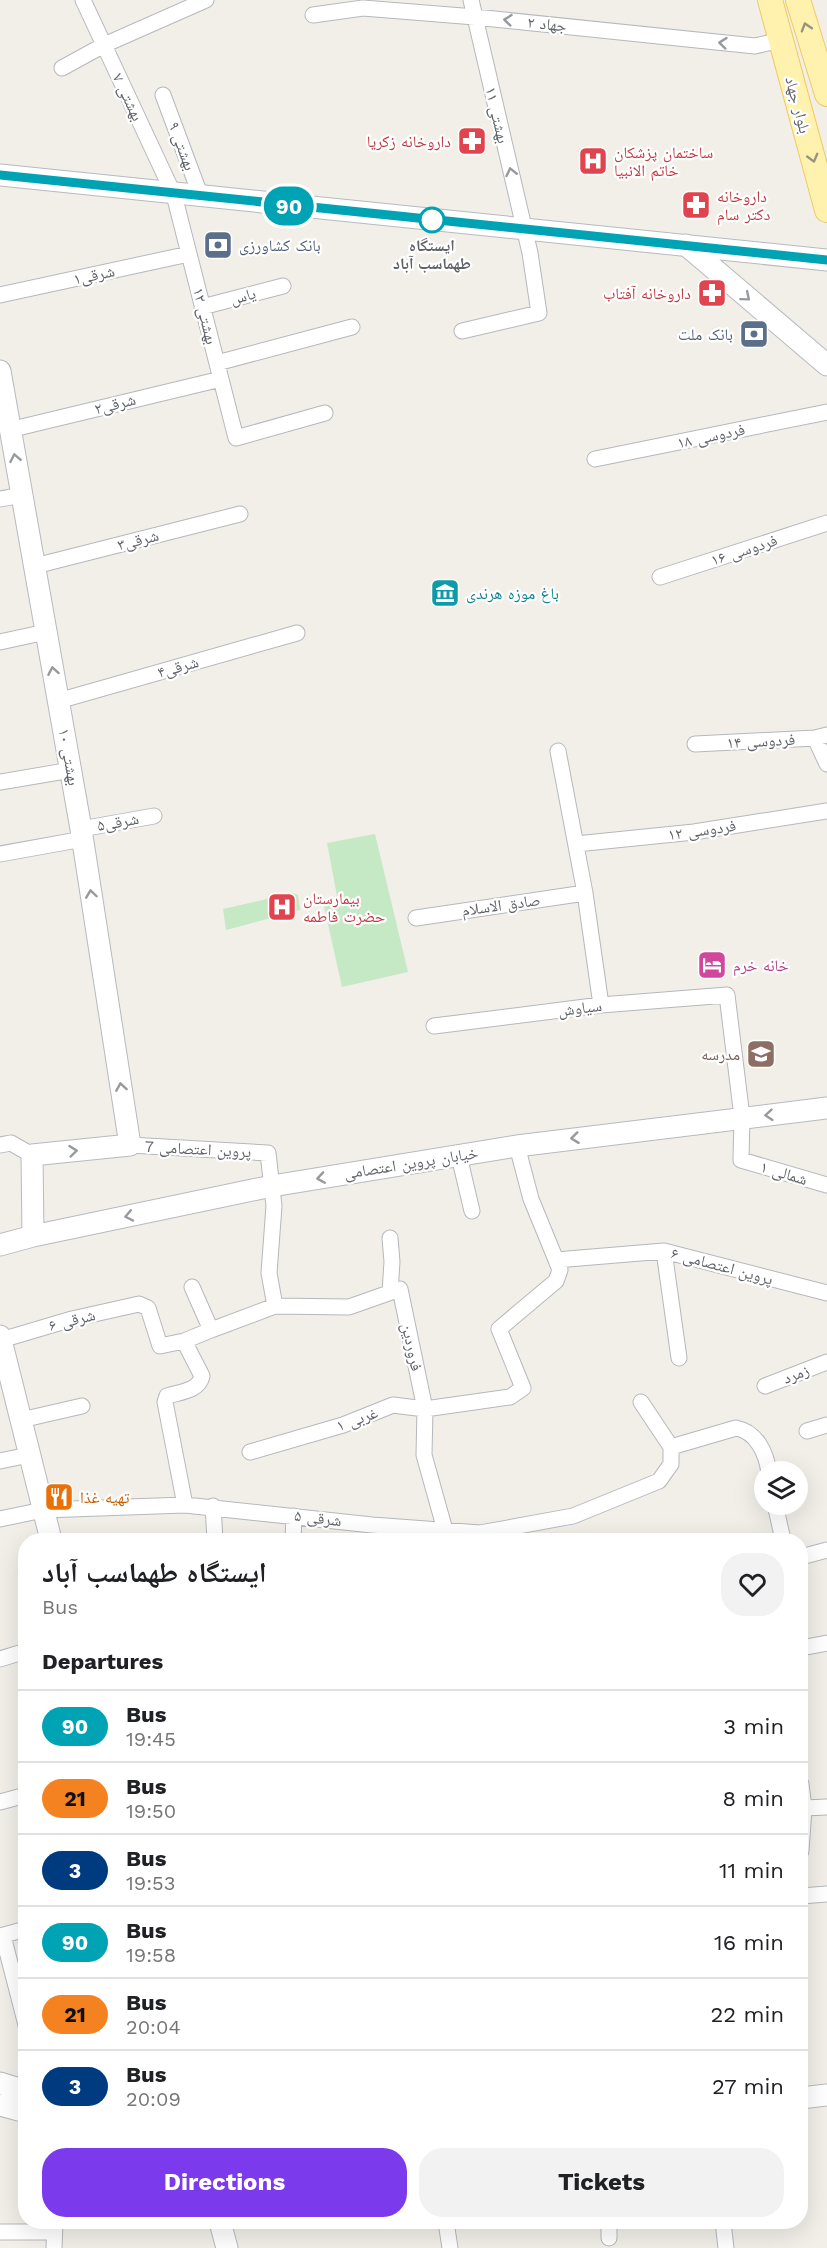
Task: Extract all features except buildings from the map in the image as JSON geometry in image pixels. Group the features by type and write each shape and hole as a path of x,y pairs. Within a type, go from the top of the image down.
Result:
{"main road":[{"name":"بلوار جهاد","path":"770,0 827,210"},
{"name":"بلوار جهاد","path":"798,0 822,60 827,94"}],"street":[{"name":"بهشتی ۷","path":"83,0 174,195"},
{"path":"62,68 174,7 206,0"},
{"name":"بهشتی ۱۱","path":"462,331 539,313 524,229 471,0"},
{"name":"جهاد ۲","path":"313,15 363,8 475,17 755,46 780,40"},
{"name":"بهشتی ۹","path":"163,95 201,197"},
{"path":"0,175 174,195 827,260"},
{"name":"بهشتی ۱۲","path":"174,195 236,438 325,413"},
{"path":"686,245 827,365"},
{"name":"شرقی۱","path":"0,295 189,254"},
{"name":"یاس","path":"202,307 283,285"},
{"path":"217,363 352,327"},
{"name":"بهشتی ۱۰","path":"0,371 82,834 130,1145"},
{"name":"شرقی۲","path":"9,430 221,379"},
{"name":"فردوسی ۱۸","path":"595,459 827,412"},
{"path":"0,499 22,495"},
{"name":"شرقی۳","path":"35,566 240,514"},
{"name":"فردوسی ۱۶","path":"660,577 827,523"},
{"path":"0,642 46,632"},
{"name":"شرقی۴","path":"58,701 297,633"},
{"path":"821,736 827,764"},
{"name":"فردوسی ۱۴","path":"695,744 821,736"},
{"path":"558,751 585,893 601,1005"},
{"path":"0,782 71,770"},
{"name":"فردوسی ۱۲","path":"576,844 694,832 827,811"},
{"name":"شرقی۵","path":"0,854 154,816"},
{"name":"صادق الاسلام","path":"416,918 585,893"},
{"name":"سیاوش","path":"434,1026 601,1005 727,995 742,1117"},
{"name":"خیابان پروین اعتصامی","path":"0,1245 33,1236 272,1186 517,1146 827,1108"},
{"name":"شمالی ۱","path":"742,1117 741,1160 827,1185"},
{"path":"0,1144 11,1143 32,1155 130,1145"},
{"name":"پروین اعتصامی 7","path":"130,1145 268,1153 272,1186"},
{"path":"517,1146 531,1199 556,1260"},
{"path":"32,1155 33,1236"},
{"path":"459,1156 472,1211"},
{"path":"272,1186 274,1206 269,1273 275,1306"},
{"path":"185,1505 165,1409 167,1396 198,1386 201,1382 202,1376 184,1341 275,1306 349,1307 390,1292 392,1262 390,1238"},
{"path":"664,1251 679,1358"},
{"name":"پروین اعتصامی ۶","path":"556,1260 664,1251 827,1293"},
{"name":"غربی ۱","path":"250,1452 343,1425 393,1405 425,1409 510,1397 523,1388 500,1329 556,1281 560,1269 556,1260"},
{"path":"192,1287 211,1330"},
{"name":"فروردین","path":"390,1292 400,1289 425,1409 424,1455 445,1530"},
{"name":"شرقی ۶","path":"1,1338 72,1319 144,1305 160,1346 184,1341"},
{"path":"1,1338 3,1363 21,1420 49,1533"},
{"name":"زمرد","path":"765,1386 827,1362"},
{"path":"641,1402 671,1447 736,1428 754,1437 763,1449 766,1461"},
{"path":"21,1420 82,1406"},
{"path":"807,1431 827,1425"},
{"name":"شرقی ۵","path":"499,1533 573,1516 659,1481 671,1464 671,1447"},
{"path":"0,1461 29,1455"},
{"name":"شرقی ۵","path":"0,1519 43,1510 185,1505 213,1506 294,1516 392,1533 445,1530 461,1533"},
{"path":"213,1506 215,1533"},
{"path":"777,1515 781,1533"},
{"path":"293,1533 294,1516"},
{"path":"808,1555 827,1550"},
{"path":"808,1647 827,1643"},
{"path":"0,1659 18,1653"},
{"path":"0,1802 18,1797"},
{"path":"808,1809 827,1807"},
{"path":"808,1895 827,1894"},
{"path":"18,1931 1,1936 18,1997"},
{"path":"0,2083 18,2089"},
{"path":"808,2097 827,2095"},
{"path":"0,2105 18,2110"},
{"path":"222,2229 227,2248"},
{"path":"447,2229 450,2248"},
{"path":"609,2229 609,2238"},
{"path":"724,2229 726,2248"},
{"path":"0,2232 54,2234"}],"green space":[{"path":"375,834 408,972 342,987 324,906 338,901 327,843"},
{"path":"293,893 298,895 300,910 226,930 223,909"}],"bus line":[{"name":"90","path":"0,175 174,195 827,260"}],"place":[{"name":"داروخانه زکریا","path":"472,141"},
{"name":"ساختمان پزشکان خاتم الانبیا","path":"593,161"},
{"name":"داروخانه دکتر سام","path":"696,205"},
{"name":"ایستگاه طهماسب آباد","path":"432,220"},
{"name":"بانک کشاورزی","path":"218,245"},
{"name":"داروخانه آفتاب","path":"712,293"},
{"name":"بانک ملت","path":"754,334"},
{"name":"باغ موزه هرندی","path":"445,593"},
{"name":"بیمارستان حضرت فاطمه","path":"282,907"},
{"name":"خانه خرم","path":"712,965"},
{"name":"مدرسه","path":"761,1054"},
{"name":"تهیه غذا","path":"59,1497"}]}
